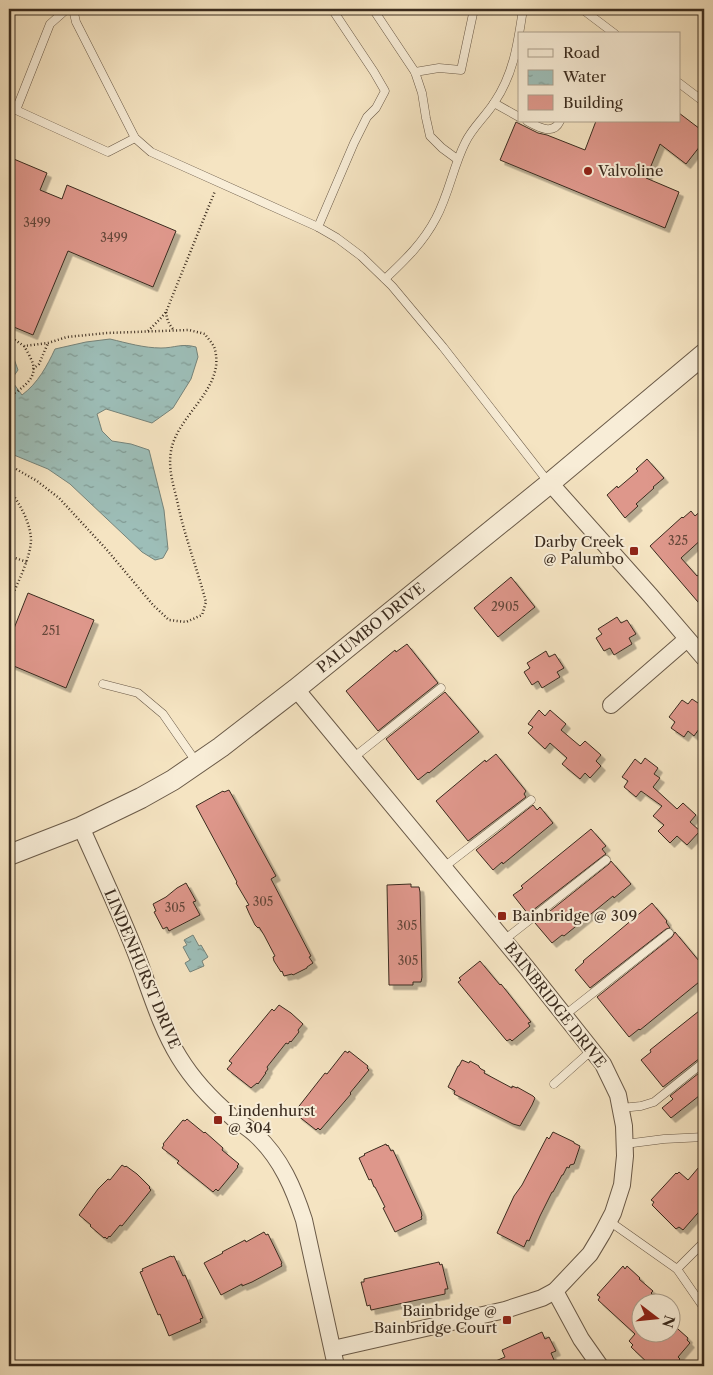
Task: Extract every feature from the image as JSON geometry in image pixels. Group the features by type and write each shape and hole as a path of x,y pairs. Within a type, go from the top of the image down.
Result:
{"street":[{"name":"PALUMBO DRIVE","path":"9,855 81,827 142,798 222,747 550,483 704,354"},
{"path":"550,483 704,658"},
{"path":"612,706 688,639"},
{"name":"BAINBRIDGE DRIVE","path":"296,689 504,940 603,1064 618,1096 624,1126 625,1156 622,1185 613,1213 590,1254 555,1291 542,1298 505,1310 333,1349"},
{"name":"LINDENHURST DRIVE","path":"81,827 137,956 156,1010 179,1058 200,1086 224,1110 256,1135 271,1151 290,1182 298,1200 306,1227 336,1366"},
{"path":"555,1291 581,1339 600,1366"}],"lane":[{"path":"66,9 50,24 16,110 108,152 135,138"},
{"path":"73,9 76,22 135,138 151,152 318,227 362,256 385,279 443,347 550,483"},
{"path":"318,227 354,143 367,117 376,108 385,91 332,9"},
{"path":"373,9 415,72 422,93 430,136 457,159"},
{"path":"415,72 439,68 461,70 474,9"},
{"path":"520,32 523,9"},
{"path":"582,9 612,32"},
{"path":"385,279 413,252 437,217 457,159 466,140 494,103 517,56"},
{"path":"680,84 704,102"},
{"path":"494,103 518,116"},
{"path":"529,122 542,129 552,129 560,122"},
{"path":"103,684 138,693 163,714 198,763"},
{"path":"353,758 441,688"},
{"path":"444,867 531,800"},
{"path":"504,940 606,860"},
{"path":"565,1015 669,933"},
{"path":"554,1084 592,1050"},
{"path":"620,1108 641,1106 654,1102 704,1062"},
{"path":"625,1144 664,1139 704,1137"},
{"path":"609,1221 677,1269 704,1308"},
{"path":"677,1269 704,1242"}],"path":[{"path":"147,332 166,312 219,183"},
{"path":"166,312 169,325 174,331"},
{"path":"9,465 37,481 59,498 108,550 153,605 169,620 186,622 202,615 206,602 182,523 170,474 171,451 178,432 212,380 217,365 215,348 205,334 189,330 107,333 67,337 48,343 24,346"},
{"path":"9,336 24,346 33,369 32,377 23,387 9,397"},
{"path":"33,369 39,364 48,343"},
{"path":"9,489 26,518 31,540 27,562 9,603"},
{"path":"9,556 27,562"}],"water":[{"path":"110,339 155,348 186,345 196,347 198,357 191,379 173,408 152,423 106,409 97,414 102,431 112,441 131,444 149,450 164,510 168,549 163,558 155,560 142,552 70,484 48,469 9,453 9,407 14,402 9,396 9,353 13,356 18,370 11,380 22,395 37,380 55,349"},
{"path":"193,935 208,957 202,961 204,966 190,972 185,963 190,960 183,947 187,945 184,940"}],"building":[{"name":"Valvoline","path":"680,114 704,132 704,141 686,164 660,144 646,178 679,192 665,228 500,160 516,122 538,133 585,150 596,122 680,122"},
{"path":"9,157 47,173 40,190 62,199 67,185 176,231 153,287 68,251 33,335 9,325"},
{"path":"647,459 664,478 636,504 638,506 625,518 607,495 638,471 636,469"},
{"path":"704,508 704,537 681,558 697,576 704,571 704,609 650,546 682,517 691,511 695,516"},
{"path":"511,577 535,607 498,637 474,608"},
{"path":"28,593 94,620 66,688 9,664 9,641"},
{"path":"617,617 621,623 627,620 636,634 629,638 632,644 614,655 610,648 604,651 596,638 602,634 598,629"},
{"path":"407,644 438,683 378,731 346,691 395,650 396,652"},
{"path":"546,651 549,657 555,654 564,668 557,672 560,677 542,688 538,681 532,685 524,672 530,668 527,663"},
{"path":"445,692 479,732 418,780 386,739"},
{"path":"692,699 704,707 704,722 694,736 688,731 684,737 671,728 675,722 669,717 682,700 688,704"},
{"path":"539,710 545,716 550,710 566,724 561,730 580,746 585,741 601,755 596,761 601,766 590,778 585,773 580,779 562,764 567,758 550,743 545,749 528,733 533,727 528,724"},
{"path":"496,754 526,791 524,794 526,797 468,841 436,801 485,760 486,762"},
{"path":"645,758 658,768 654,774 660,778 653,787 677,809 683,803 696,815 690,822 700,831 687,845 677,836 670,843 658,831 664,825 653,816 662,806 641,791 636,797 624,787 628,781 622,777 635,759 641,764"},
{"path":"229,790 276,876 271,879 311,956 309,957 313,963 293,975 284,976 274,961 273,957 275,956 259,927 255,925 246,906 249,905 196,806 223,791"},
{"path":"533,805 537,810 540,807 553,823 493,870 476,850"},
{"path":"591,829 606,846 602,849 606,854 528,914 513,895 523,888 521,886"},
{"path":"611,861 631,884 614,898 613,896 564,936 562,935 552,943 535,923"},
{"path":"186,883 196,901 193,902 200,915 169,931 167,927 163,929 154,912 156,911 153,904"},
{"path":"411,884 411,887 419,887 420,892 421,982 413,982 413,985 389,985 387,885"},
{"path":"652,903 667,921 670,928 666,929 590,988 575,970 583,961"},
{"path":"675,932 704,967 704,978 629,1037 597,997 672,937"},
{"path":"480,961 531,1022 528,1023 530,1026 512,1041 510,1039 506,1040 458,982 461,980 459,978"},
{"path":"279,1005 303,1024 291,1042 286,1043 267,1067 266,1073 258,1084 251,1088 227,1069 232,1063 229,1061 272,1009 274,1011"},
{"path":"699,1011 704,1017 704,1056 663,1087 641,1060 651,1052 650,1050"},
{"path":"345,1051 348,1053 349,1051 368,1066 369,1070 321,1129 318,1128 316,1130 297,1115 299,1112 296,1110"},
{"path":"462,1060 469,1063 470,1061 485,1071 484,1073 512,1088 512,1086 517,1087 535,1098 520,1126 454,1094 455,1091 448,1087"},
{"path":"704,1069 704,1092 671,1118 662,1108 673,1099 670,1096"},
{"path":"187,1119 205,1132 239,1164 218,1191 216,1189 213,1192 177,1163 179,1161 162,1148 163,1144 183,1120"},
{"path":"553,1132 580,1146 574,1164 570,1165 569,1168 567,1167 562,1175 529,1241 527,1240 524,1247 497,1233 514,1196 522,1185 547,1137 549,1139"},
{"path":"386,1144 391,1151 393,1150 422,1216 422,1219 395,1232 383,1208 385,1207 359,1158"},
{"path":"704,1161 704,1206 683,1230 679,1227 676,1229 652,1205 654,1202 651,1200 676,1173 679,1172 688,1180"},
{"path":"122,1165 137,1174 151,1190 122,1226 120,1225 107,1239 79,1215 98,1189 108,1179 110,1180"},
{"path":"264,1232 266,1235 268,1234 282,1266 252,1282 242,1286 242,1284 221,1295 204,1263 245,1240 246,1242"},
{"path":"174,1256 183,1276 185,1275 203,1318 200,1319 201,1322 169,1336 140,1272 143,1271 142,1269"},
{"path":"439,1262 440,1265 442,1264 448,1289 445,1289 445,1294 371,1310 370,1305 367,1306 361,1282 364,1282 364,1279"},
{"path":"623,1266 625,1269 627,1266 653,1291 630,1292 630,1329 598,1300 600,1297 597,1295"},
{"path":"680,1331 688,1338 687,1340 690,1343 673,1366 651,1366 631,1347 633,1345 630,1342 680,1342"},
{"path":"542,1332 545,1339 549,1337 556,1351 551,1353 554,1360 541,1366 484,1366 505,1357 502,1350"}],"place":[{"name":"Valvoline","path":"588,171"},
{"name":"Darby Creek @ Palumbo","path":"634,551"},
{"name":"Bainbridge @ 309","path":"502,916"},
{"name":"Lindenhurst @ 304","path":"218,1120"},
{"name":"Bainbridge @ Bainbridge Court","path":"507,1320"}]}
